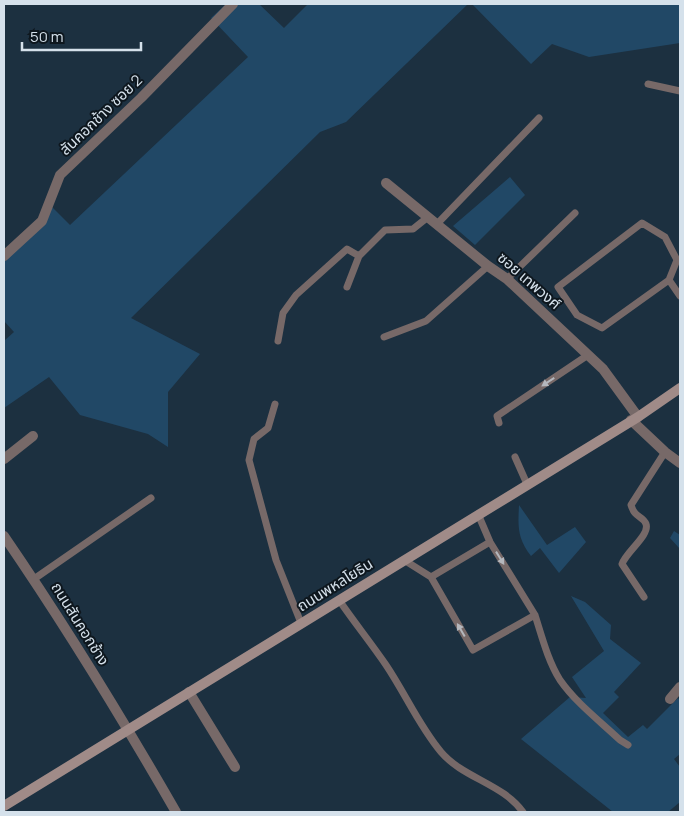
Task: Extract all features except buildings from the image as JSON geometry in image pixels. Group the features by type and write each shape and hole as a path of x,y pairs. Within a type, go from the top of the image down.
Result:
{"main road":[{"name":"ถนนพหลโยธิน","path":"4,806 634,419 680,388"}],"street":[{"name":"สันคอกช้าง ซอย 2","path":"4,256 42,221 60,175 141,98 233,4"},
{"name":"ซอย เทพวงศ์","path":"386,183 488,266 507,279 603,369 634,419 665,452 680,463"},
{"path":"4,459 33,436"},
{"name":"ถนนสันคอกช้าง","path":"4,536 34,579 128,730 176,812"},
{"path":"670,698 680,687"},
{"path":"189,692 235,767"}],"lane":[{"path":"648,84 680,91"},
{"path":"437,224 539,118"},
{"path":"507,279 575,214"},
{"path":"347,287 359,256 385,230 414,230 428,217"},
{"path":"642,222 665,237 677,260 669,280 602,328 577,315 558,287 642,222"},
{"path":"278,342 284,314 296,295 347,250 359,256"},
{"path":"384,337 426,321 488,266"},
{"path":"669,280 680,296"},
{"path":"499,423 497,416 588,355"},
{"path":"275,404 268,428 254,439 248,460 276,560 301,623"},
{"path":"644,597 622,564 624,557 645,534 647,527 645,521 635,513 631,505 665,452"},
{"path":"515,457 528,484"},
{"path":"34,579 152,498"},
{"path":"478,514 490,542 536,615 548,656 561,680 580,702 620,740 628,745"},
{"path":"431,578 490,542"},
{"path":"404,560 431,578 473,650 536,615"},
{"path":"339,600 386,665 428,735 442,754 455,765 506,795 524,812"}],"shaded area":[{"path":"226,4 259,4 284,28 308,4 468,4 346,122 320,132 131,318 200,354 168,392 168,447 148,434 80,415 49,377 4,408 4,341 14,332 4,321 4,255 51,206 70,225 248,57 211,18"},
{"path":"472,4 680,4 680,43 589,57 552,44 531,64"},
{"path":"510,177 525,195 475,245 453,226"},
{"path":"519,505 547,545 575,527 586,542 559,573 540,548 531,556 526,550 519,532"},
{"path":"674,531 680,535 680,549 670,538"},
{"path":"571,596 585,602 611,625 610,639 641,663 614,692 619,697 603,713 628,737 643,725 647,729 678,698 680,701 680,754 674,759 680,767 680,802 668,812 613,812 521,739 570,697 586,698 572,677 604,651"}]}
